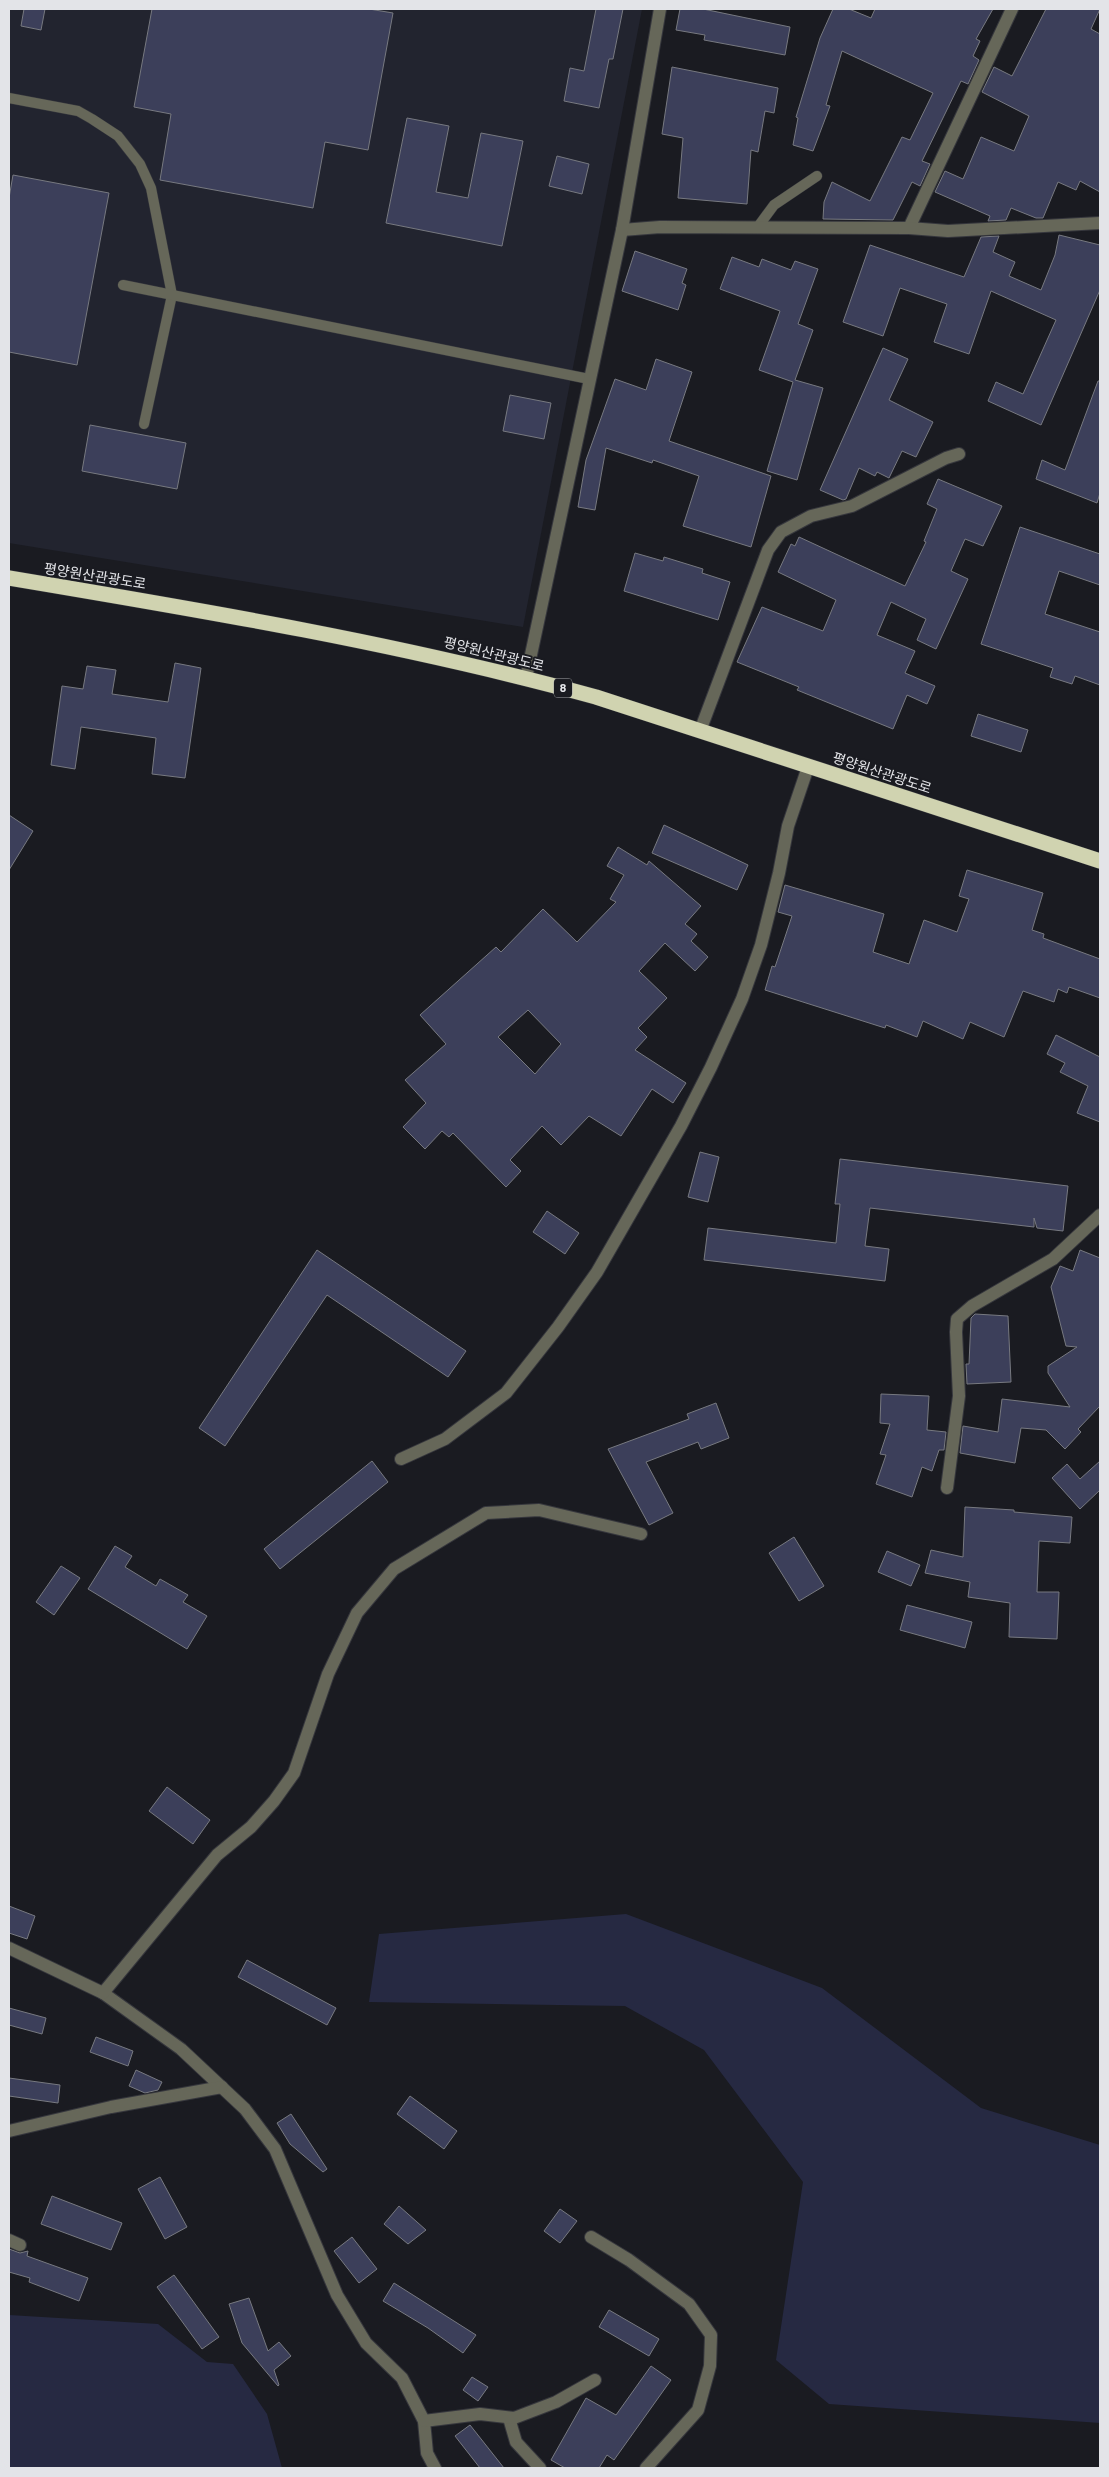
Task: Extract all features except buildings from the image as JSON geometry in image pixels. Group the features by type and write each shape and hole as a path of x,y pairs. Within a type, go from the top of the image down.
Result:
{"highway":[{"name":"평양원산관광도로","path":"9,578 178,606 380,644 526,678 596,697 700,730 808,767 1100,861"}],"street":[{"path":"526,678 622,230 660,9"},
{"path":"909,228 1012,9"},
{"path":"622,230 660,227 909,228 948,231 1100,223"},
{"path":"700,730 768,550 781,532 811,516 852,506 946,458 959,454"},
{"path":"401,1459 445,1439 506,1393 558,1327 606,1256 681,1126 742,999 761,945 779,873 788,826 808,767"},
{"path":"947,1488 959,1396 957,1319 972,1306 1053,1259 1100,1215"},
{"path":"103,1993 216,1855 251,1827 274,1801 294,1773 328,1674 353,1622 357,1614 394,1569 486,1512 539,1510 641,1534"},
{"path":"9,1948 103,1993 181,2049 245,2109 275,2149 337,2295 366,2342 402,2378 424,2421 427,2453 435,2468"},
{"path":"9,2131 111,2107 222,2088"},
{"path":"591,2237 629,2260 689,2304 711,2335 710,2366 698,2410 646,2468"},
{"path":"424,2421 480,2414 508,2418 556,2402 595,2380"},
{"path":"508,2418 516,2442 540,2468"}],"lane":[{"path":"9,98 78,111 118,136 140,164 151,188 172,296 144,424"},
{"path":"757,228 774,205 817,176"},
{"path":"123,285 589,379"}],"shaded area":[{"path":"9,9 642,9 523,627 9,543"},
{"path":"626,1914 822,1988 981,2108 1100,2145 1100,2423 829,2404 776,2360 803,2182 704,2050 625,2006 369,2002 379,1934"},
{"path":"9,2315 158,2324 207,2362 233,2364 267,2414 282,2468 9,2468"}]}
